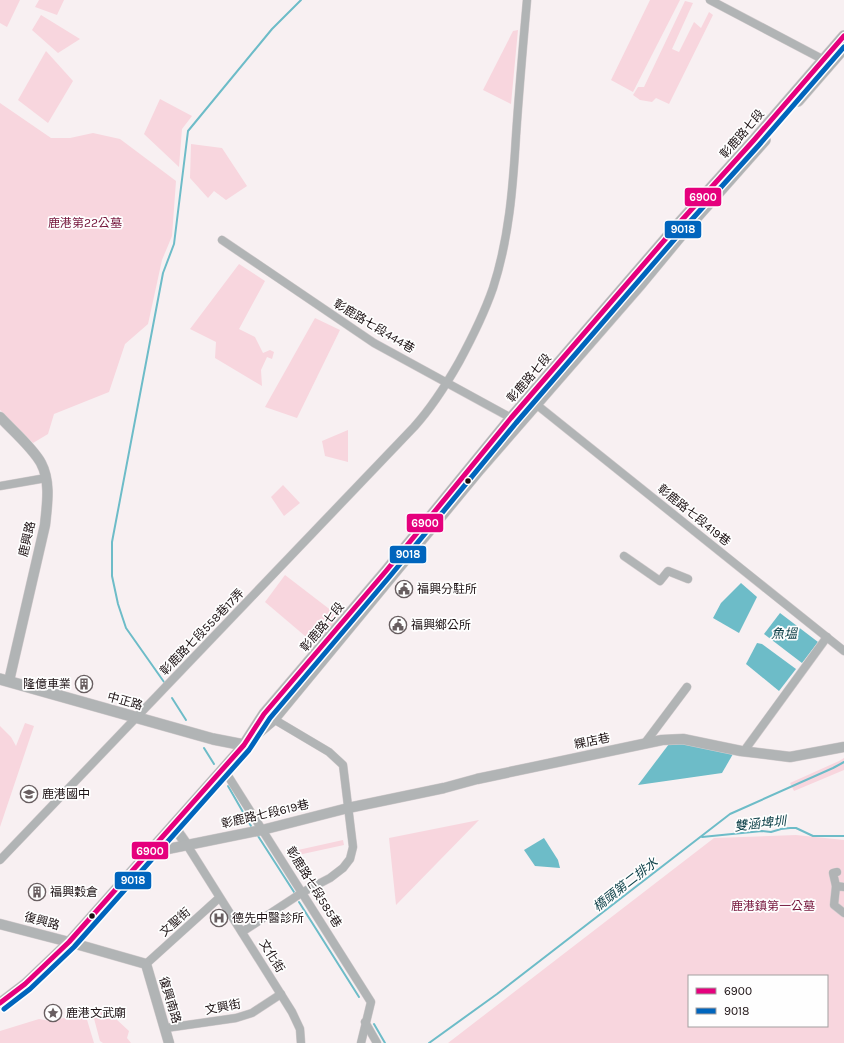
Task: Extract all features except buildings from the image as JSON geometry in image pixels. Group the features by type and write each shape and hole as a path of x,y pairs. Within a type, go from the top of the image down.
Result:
{"main road":[{"name":"彰鹿路七段","path":"244,745 446,510 532,401 640,285 827,62 844,36"},
{"name":"彰鹿路七段","path":"827,62 844,48"},
{"name":"中正路","path":"4,680 213,739 244,745"}],"street":[{"name":"彰鹿路七段558巷17弄","path":"0,860 414,427 448,382 473,336 493,287 501,258 509,217 514,175 527,0"},
{"path":"710,0 827,62"},
{"name":"彰鹿路七段444巷","path":"222,240 374,343 516,420"},
{"name":"彰鹿路七段419巷","path":"532,401 844,651"},
{"name":"鹿興路","path":"0,417 30,449 41,464 46,478 48,501 45,524 4,680"},
{"path":"0,486 46,478"},
{"path":"624,556 660,581 668,571 688,580"},
{"path":"744,751 827,637"},
{"path":"645,743 687,687"},
{"path":"242,932 303,892 330,878 343,868 350,859 353,847 343,764 329,752 269,717"},
{"name":"粿店巷","path":"348,808 645,743 683,739 744,751 790,757 844,747"},
{"name":"彰鹿路七段","path":"0,1003 25,984 69,942 244,745"},
{"name":"彰鹿路七段585巷","path":"223,768 303,892 371,1002 361,1043"},
{"name":"彰鹿路七段619巷","path":"148,853 262,830 348,808"},
{"name":"文化街","path":"173,825 281,994 300,1029 301,1043"},
{"path":"833,873 840,887 834,905 844,913"},
{"name":"文聖街","path":"146,964 219,898"},
{"name":"復興路","path":"0,924 146,964"},
{"name":"復興南路","path":"146,964 166,1028 169,1043"},
{"name":"文興街","path":"166,1028 236,1018 252,1013 281,994"},
{"path":"366,1022 377,1043"}],"green space":[{"path":"0,0 20,0 7,27 0,23"},
{"path":"39,0 64,0 57,15 35,7"},
{"path":"650,0 680,0 633,92 611,80"},
{"path":"685,1 693,3 672,49 679,52 694,22 701,28 709,12 713,15 669,104 656,98 652,102 640,100 633,95 638,87 644,87"},
{"path":"41,15 80,39 58,53 32,30"},
{"path":"518,30 511,104 483,90 513,31"},
{"path":"46,51 73,81 48,123 18,100"},
{"path":"160,99 192,116 182,129 179,167 144,134"},
{"name":"鹿港第22公墓","path":"0,103 51,138 70,138 93,133 120,139 176,181 172,236 162,260 148,324 125,344 109,392 54,414 48,434 33,443 0,410"},
{"path":"191,144 222,148 247,186 226,200 214,191 208,198 190,178"},
{"path":"239,264 265,281 239,329 255,337 263,353 270,350 274,352 272,359 267,357 261,370 262,386 215,358 216,342 190,329"},
{"path":"315,318 340,330 297,418 265,407"},
{"path":"348,430 348,462 325,456 322,441"},
{"path":"283,485 300,503 284,516 271,497"},
{"path":"285,575 341,618 318,647 265,602"},
{"path":"25,723 34,726 0,827 0,726 11,737 16,746"},
{"path":"844,758 844,770 794,791 790,783"},
{"path":"479,820 396,905 389,838"},
{"name":"鹿港鎮第一公墓","path":"796,835 844,840 844,1043 448,1043 714,838"},
{"path":"343,840 344,845 289,857 289,852"},
{"path":"103,1007 129,1031 127,1038 131,1043 103,1043 100,1041 92,1011"},
{"path":"85,1013 94,1043 0,1043 0,1031 39,1019 51,1021"}],"water":[{"path":"741,583 757,597 739,633 713,618 721,603"},
{"name":"魚塭","path":"780,613 818,642 802,663 764,634"},
{"name":"魚塭","path":"757,643 762,644 796,669 779,691 746,664"},
{"path":"684,743 733,754 722,773 638,785 669,744"},
{"path":"544,838 558,860 560,868 535,866 524,850"}],"waterway":[{"path":"164,682 126,628 118,604 112,576 112,542 163,273 174,244 188,131 272,29 301,0"},
{"path":"172,698 186,720"},
{"path":"204,748 214,764"},
{"name":"橋頭第二排水","path":"429,1043 497,994 730,814 844,762"},
{"path":"228,786 251,826"},
{"name":"雙涵埤圳","path":"702,837 762,831 771,832 790,828 796,828 813,836 844,836"},
{"path":"258,836 294,892"},
{"path":"299,902 359,997"},
{"path":"374,1024 385,1043"}],"transit line":[{"name":"6900","path":"0,1003 25,984 69,942 244,745 264,714 386,571 511,418 681,221 754,140 844,36"},
{"name":"9018","path":"4,1009 30,989 74,947 249,750 270,718 391,575 516,423 686,226 844,47"}],"place":[{"name":"福興分駐所","path":"404,589"},
{"name":"福興鄉公所","path":"398,625"},
{"name":"隆億車業","path":"84,684"},
{"name":"鹿港國中","path":"29,794"},
{"name":"福興穀倉","path":"37,892"},
{"name":"德先中醫診所","path":"219,918"},
{"name":"鹿港文武廟","path":"53,1013"}]}
